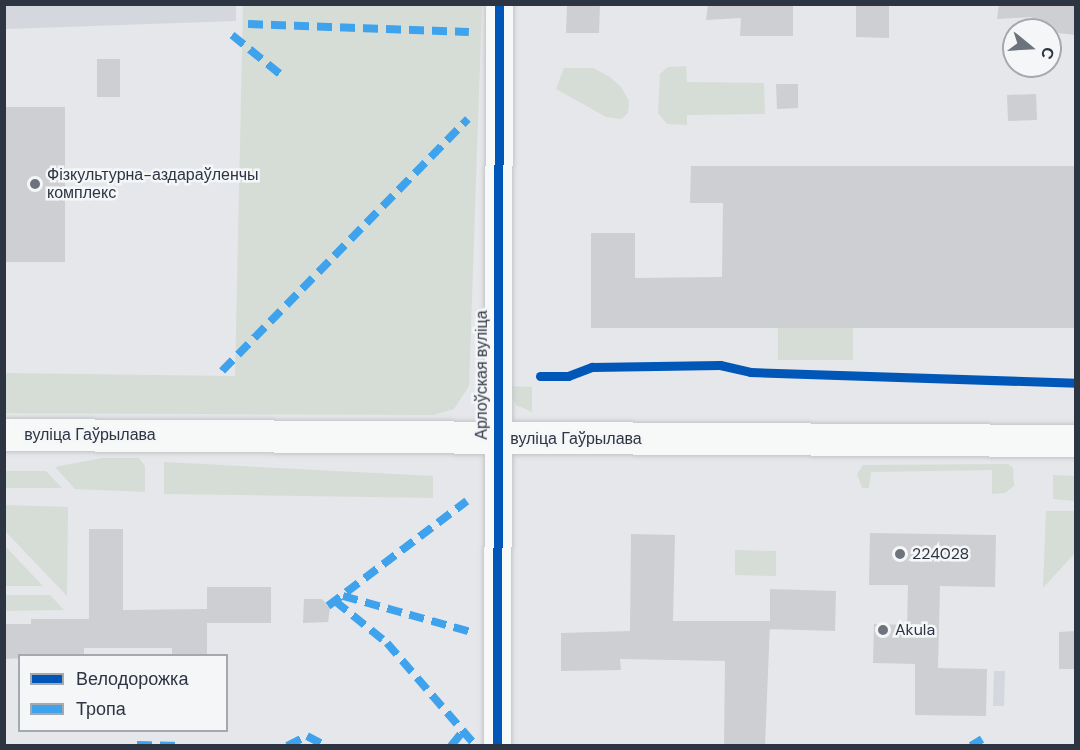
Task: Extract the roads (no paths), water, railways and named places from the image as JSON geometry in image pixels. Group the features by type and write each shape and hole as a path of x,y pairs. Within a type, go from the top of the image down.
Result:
{"main road":[{"name":"вуліца Гаўрылава","path":"4,435 1076,441"}],"street":[{"name":"Арлоўская вуліца","path":"497,746 496,438 499,4"}],"place":[{"name":"Фізкультурна-аздараўленчы комплекс","path":"35,184"},
{"name":"224028","path":"900,554"},
{"name":"Akula","path":"883,630"}]}
